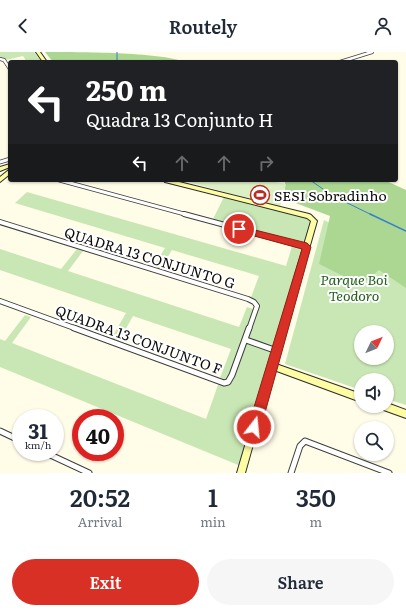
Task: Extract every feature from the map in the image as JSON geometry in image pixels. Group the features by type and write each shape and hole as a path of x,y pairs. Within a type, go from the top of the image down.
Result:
{"street":[{"path":"346,60 372,52"},
{"path":"0,60 4,60 8,66"},
{"path":"0,180 8,174"},
{"path":"66,182 307,247"},
{"path":"173,182 309,216 314,221 241,473"},
{"name":"QUADRA 13 CONJUNTO G","path":"0,222 252,301 257,306 246,340"},
{"name":"QUADRA 13 CONJUNTO F","path":"0,301 221,383 228,382 232,376 246,340"},
{"path":"246,340 276,351"},
{"path":"272,366 354,395"},
{"path":"394,410 406,414"},
{"path":"0,431 12,437"},
{"path":"291,473 300,446 305,441 389,473"},
{"path":"63,461 89,473"}],"green space":[{"path":"0,52 34,52 40,60 26,60 23,56 6,60 0,59"},
{"path":"45,52 138,54 177,60 51,60"},
{"name":"SESI Sobradinho","path":"188,182 275,182 286,184 280,207"},
{"path":"285,182 388,182 406,190 406,288 379,270 361,285 319,264 330,216 285,199"},
{"path":"27,192 286,266 293,243 212,221 225,195 313,219 243,467 124,418 124,409 102,409 0,367 0,339 5,341 25,315 31,317 12,343 206,419 219,382 227,381 220,378 231,349 133,316 119,341 111,339 126,313 0,270 0,249 61,269 77,249 83,251 68,271 239,327 247,307 256,310 257,306 250,300 259,276 172,250 159,271 152,269 165,248 15,203"},
{"name":"Parque Boi Teodoro","path":"324,220 406,261 406,405 394,401 394,373 354,373 354,388 285,364"}],"waterway":[{"path":"117,52 117,60"},
{"path":"313,182 333,196 372,215"},
{"path":"370,214 406,231"}],"place":[{"name":"SESI Sobradinho","path":"260,195"}],"route":[{"path":"239,229 307,247 254,427"}]}
